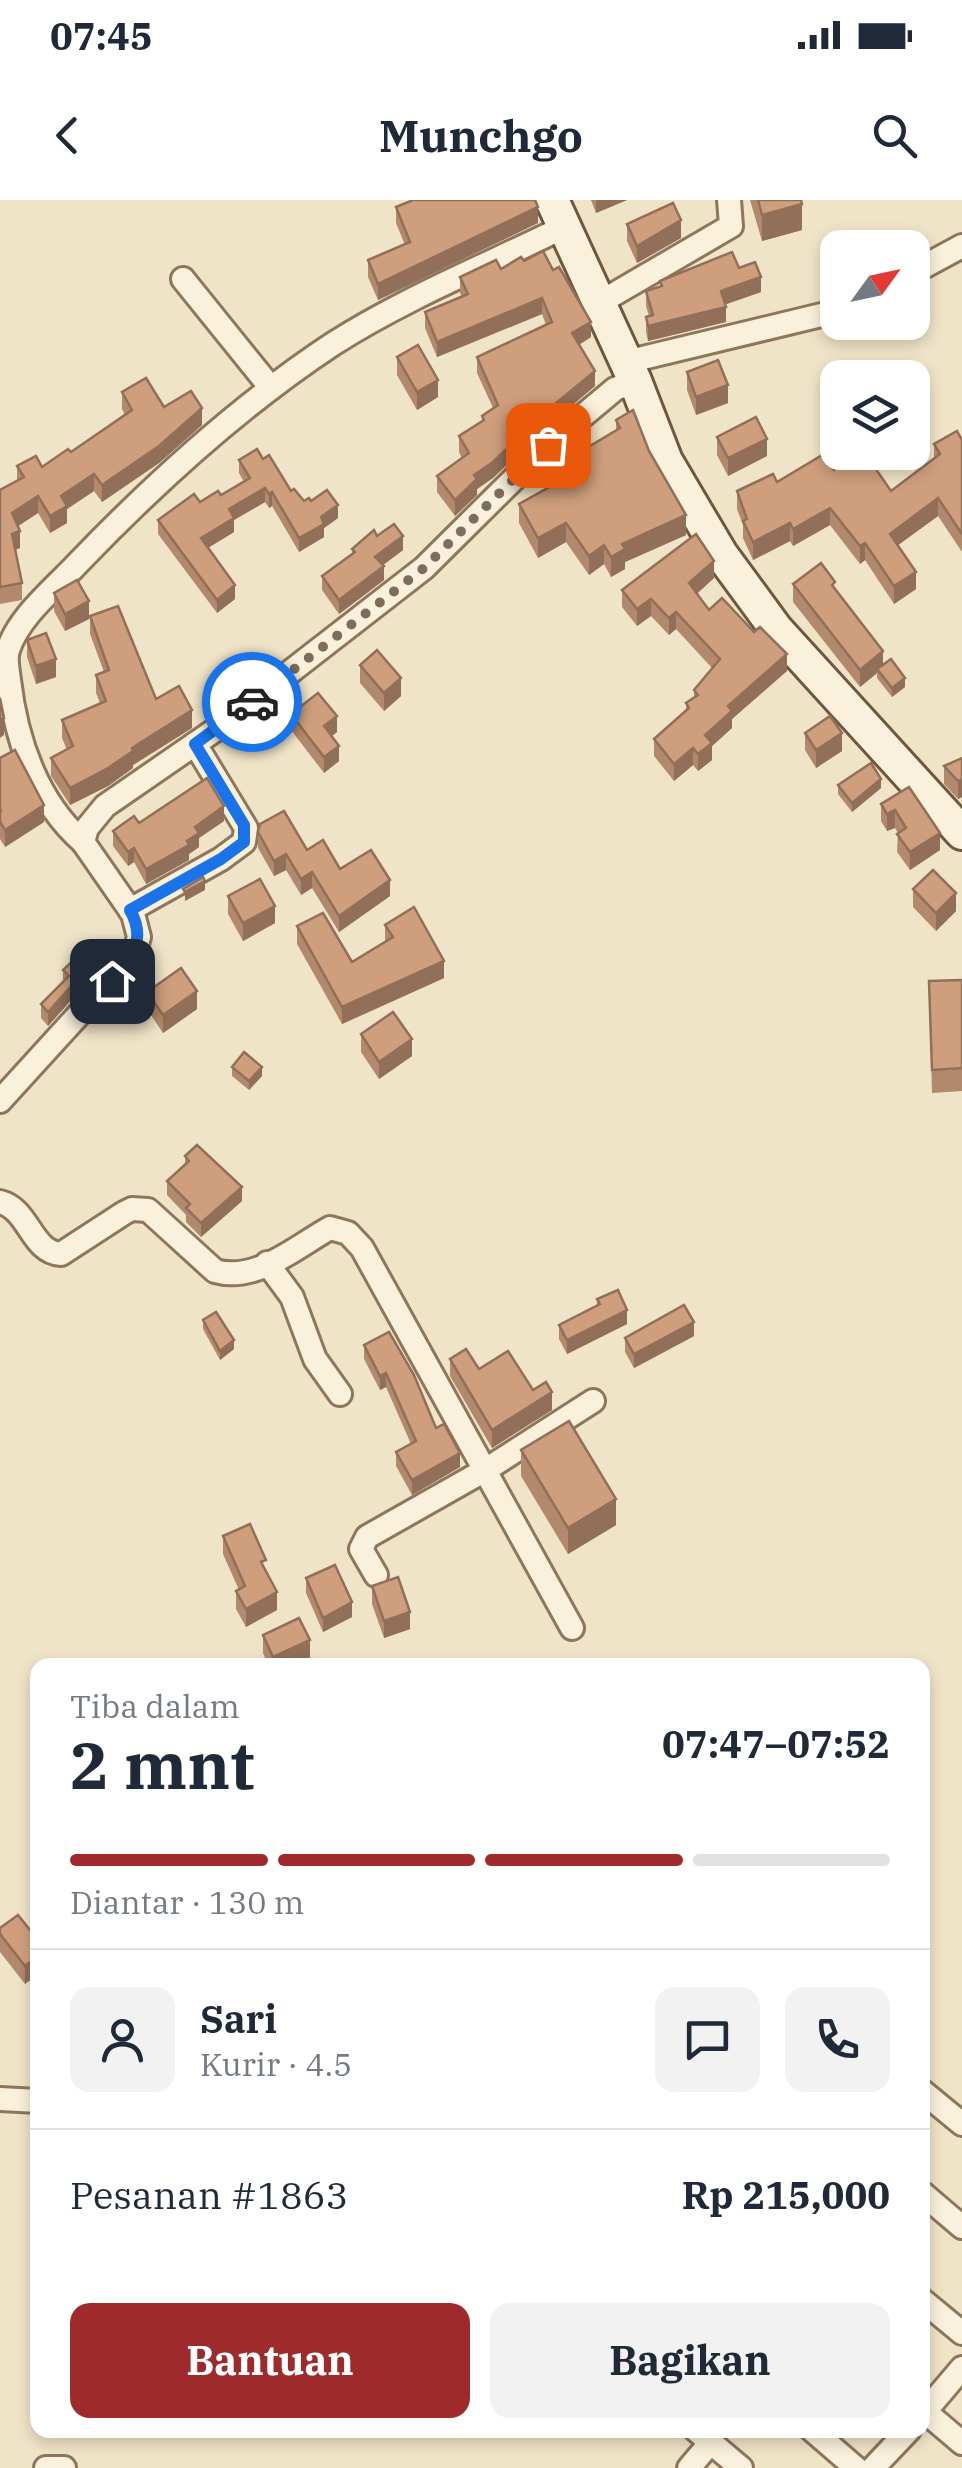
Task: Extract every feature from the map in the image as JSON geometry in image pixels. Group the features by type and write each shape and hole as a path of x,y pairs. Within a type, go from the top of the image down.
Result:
{"street":[{"path":"599,302 730,226 729,200"},
{"path":"0,1101 134,954 139,937 130,910 83,842 62,824 32,770 13,712 3,652 30,614 126,513 271,388 336,343 558,214 631,371 666,460 746,592 962,834"},
{"path":"930,263 962,246"},
{"path":"183,278 271,388"},
{"path":"83,842 87,828 105,806 195,744 424,568 548,445 631,371 820,315"},
{"path":"130,910 244,842 244,825 195,744"},
{"path":"0,1202 18,1212 44,1249 60,1254 124,1213 140,1209 155,1215 215,1272 238,1275 250,1273 330,1228 348,1233 356,1240 487,1470 572,1628"},
{"path":"268,1263 292,1297 315,1359 340,1394"},
{"path":"376,1576 363,1554 363,1541 487,1470 593,1402"},
{"path":"930,2098 962,2124"},
{"path":"0,2099 30,2101"},
{"path":"930,2200 962,2227"},
{"path":"930,2307 962,2333"},
{"path":"930,2405 962,2368"},
{"path":"930,2417 962,2443"},
{"path":"689,2468 702,2438"},
{"path":"705,2438 742,2468"},
{"path":"821,2438 856,2468"},
{"path":"874,2468 902,2438"},
{"path":"46,2468 64,2468"}],"building":[{"path":"413,200 535,200 538,207 378,284 368,260 410,242 396,207"},
{"path":"758,200 801,200 802,204 762,215"},
{"path":"673,203 681,220 637,246 627,224"},
{"path":"543,251 553,270 559,267 591,322 572,333 595,371 474,475 477,479 455,500 437,476 469,453 459,436 484,420 482,416 498,405 477,357 552,322 542,298 437,342 425,312 468,294 460,277 496,260 501,269 521,257 524,261"},
{"path":"732,252 739,268 755,262 761,277 721,291 726,307 648,326 646,317 653,315 646,291 662,286 660,281"},
{"path":"418,345 438,380 417,392 397,357"},
{"path":"718,360 728,385 696,397 687,372"},
{"path":"146,378 164,407 191,391 202,408 159,446 102,485 94,474 61,496 67,506 50,516 38,496 12,513 20,531 12,534 22,583 0,587 0,490 24,477 17,466 36,456 42,467 132,410 122,392"},
{"path":"633,410 649,451 686,515 622,544 625,549 611,557 604,545 589,556 566,523 538,538 519,504 578,471 570,458 620,428 616,420"},
{"path":"756,417 767,439 728,458 717,437"},
{"path":"957,431 962,440 962,534 938,498 890,534 916,572 894,586 865,543 860,546 830,508 793,529 790,523 753,542 743,521 747,519 737,491 773,474 777,482 820,456 820,470 876,470 891,491 919,470 930,470 930,462 940,454 934,444"},
{"path":"257,449 263,459 269,455 291,491 294,489 304,501 311,501 327,490 338,505 321,517 324,524 299,538 272,492 269,494 265,488 229,509 234,518 201,538 235,585 217,600 158,520 194,494 200,502 250,478 239,460"},
{"path":"394,524 403,536 375,557 384,566 339,600 322,576 355,552 352,549 374,530 377,536"},
{"path":"696,534 714,561 689,583 709,610 722,598 754,632 760,627 787,654 728,706 732,711 705,735 712,743 698,754 693,748 674,764 654,739 689,708 686,703 698,695 694,690 720,659 676,612 669,618 651,599 637,609 622,590"},
{"path":"821,563 835,582 832,585 883,651 860,670 793,584"},
{"path":"77,580 89,601 65,614 54,593"},
{"path":"118,606 156,699 179,686 192,710 108,768 70,788 51,758 73,746 62,720 106,701 96,675 109,670 90,616"},
{"path":"46,633 56,659 36,666 27,640"},
{"path":"377,650 401,678 384,693 360,665"},
{"path":"891,659 905,678 892,688 877,669"},
{"path":"231,681 235,687 212,704 207,697"},
{"path":"318,693 337,716 324,726 339,746 324,757 291,714"},
{"path":"830,716 842,733 816,750 805,733"},
{"path":"15,750 44,805 5,830 0,822 0,758"},
{"path":"962,758 962,779 958,781 944,766"},
{"path":"871,763 881,779 852,803 838,785"},
{"path":"207,778 224,806 195,827 199,833 187,841 189,845 146,869 134,848 128,852 113,831 134,816 139,823"},
{"path":"909,787 940,833 910,852 897,834 906,828 895,810 887,814 881,804"},
{"path":"284,811 307,850 323,840 340,869 371,850 390,880 339,916 312,872 301,879 286,854 274,861 258,832 260,824"},
{"path":"933,870 956,893 936,913 913,889"},
{"path":"203,877 205,881 185,892 183,889"},
{"path":"260,879 275,906 243,923 228,896"},
{"path":"414,907 444,961 342,1007 297,926 323,913 352,962 393,937 385,925"},
{"path":"80,954 90,965 48,1012 41,1004 69,976 63,970"},
{"path":"181,968 197,991 163,1015 147,992"},
{"path":"962,980 962,1068 932,1070 929,981"},
{"path":"393,1012 412,1039 379,1062 361,1034"},
{"path":"244,1052 262,1067 249,1081 232,1067"},
{"path":"197,1145 242,1187 201,1223 186,1208 190,1204 167,1181 189,1161 185,1156"},
{"path":"618,1290 627,1310 567,1340 559,1325"},
{"path":"684,1305 694,1322 634,1354 625,1338"},
{"path":"216,1312 234,1340 220,1351 203,1320"},
{"path":"389,1332 414,1375 436,1428 444,1424 460,1453 412,1480 396,1452 416,1441 386,1373 380,1376 364,1345"},
{"path":"466,1349 479,1369 508,1351 533,1390 546,1382 552,1392 492,1430 450,1359"},
{"path":"569,1421 616,1499 568,1528 521,1450"},
{"path":"250,1524 266,1560 261,1562 277,1592 246,1609 236,1591 245,1586 223,1536"},
{"path":"335,1565 352,1602 323,1618 306,1578"},
{"path":"398,1577 410,1612 384,1621 372,1586"},
{"path":"299,1618 310,1640 273,1657 263,1635"},
{"path":"18,1915 30,1930 30,1962 25,1966 0,1934 0,1928"}],"way so far":[{"path":"252,702 424,568 548,445"}],"route":[{"path":"112,981 134,954 139,937 130,910 244,842 244,825 195,744 252,702"}]}
